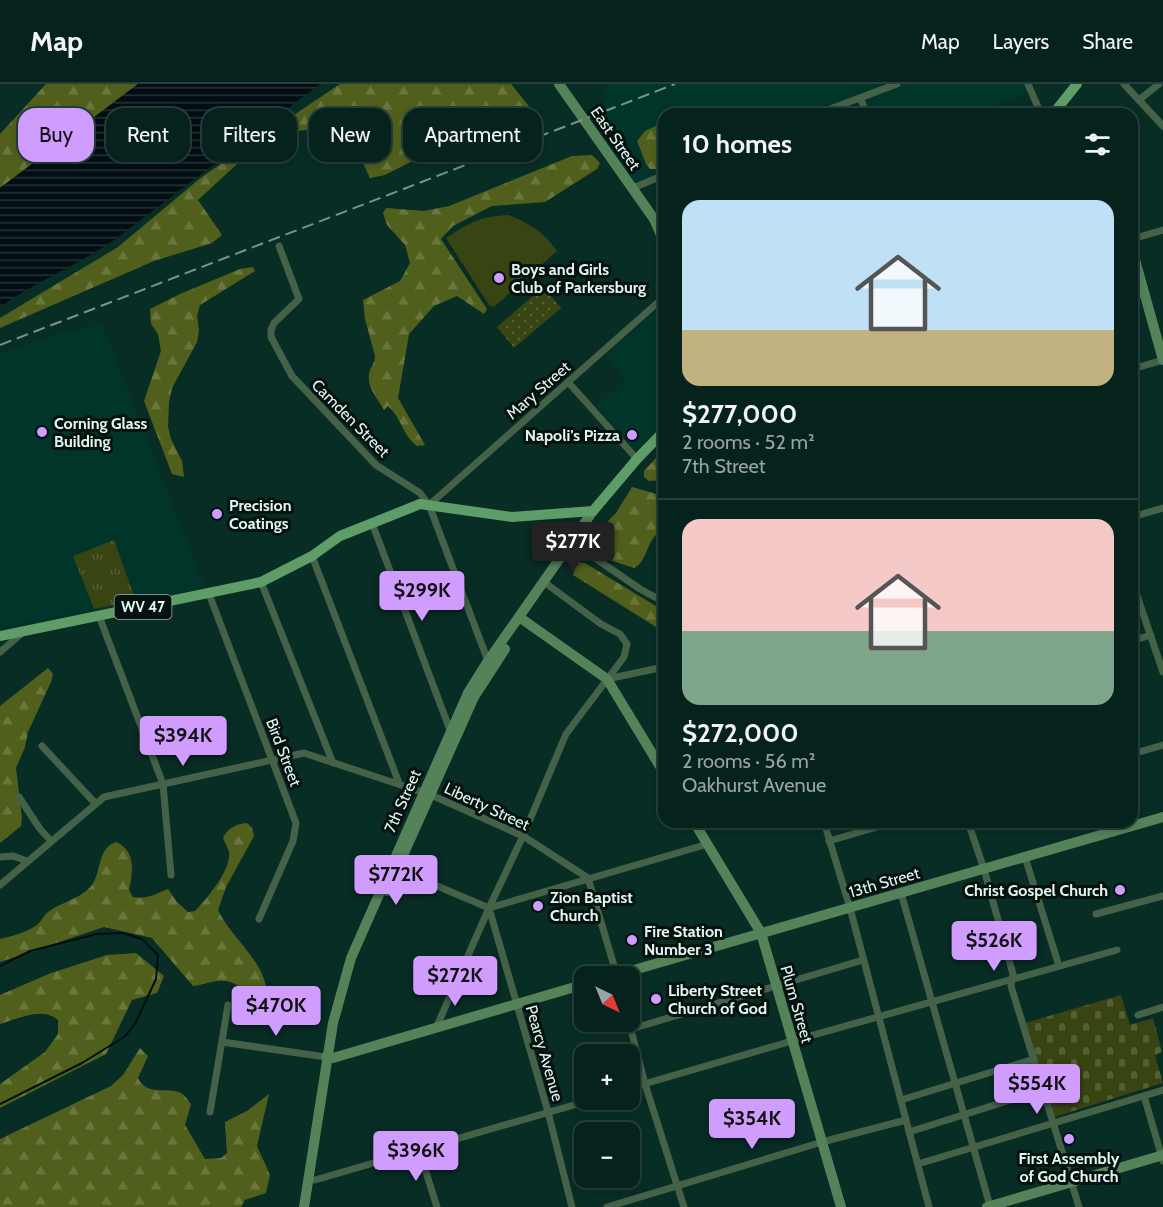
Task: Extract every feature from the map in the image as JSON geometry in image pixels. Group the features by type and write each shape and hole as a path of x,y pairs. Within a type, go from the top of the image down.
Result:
{"main road":[{"path":"1058,108 1077,84"},
{"name":"7th Street","path":"593,511 658,438"},
{"name":"WV 47","path":"0,636 261,582 312,556 340,536 420,504 512,517 593,511"}],"street":[{"name":"East Street","path":"559,84 633,188 658,228"},
{"path":"833,108 897,84"},
{"path":"1028,84 1038,108"},
{"path":"1124,84 1163,126"},
{"path":"1139,100 1159,84"},
{"path":"860,98 864,108"},
{"path":"633,188 658,178"},
{"path":"1138,237 1163,230"},
{"name":"Camden Street","path":"279,246 299,299 274,324 271,337 291,376 376,465 420,493 429,505 490,665"},
{"path":"1138,270 1163,360 1138,367"},
{"name":"Mary Street","path":"429,505 658,302"},
{"path":"568,382 637,459"},
{"path":"1138,515 1163,507"},
{"name":"7th Street","path":"522,618 586,531 593,511"},
{"name":"7th Street","path":"312,1207 330,1058 348,987 369,931 397,869 450,730 468,693 490,665 593,511"},
{"path":"372,523 450,730"},
{"path":"576,545 658,599"},
{"path":"312,556 399,783"},
{"path":"261,582 333,763"},
{"path":"436,1028 523,836 566,734 624,657 627,645 621,634 601,624 548,585"},
{"name":"Bird Street","path":"209,594 294,816 296,830 293,841 259,919"},
{"path":"1138,598 1161,657 1163,672"},
{"path":"99,616 163,784 171,875"},
{"path":"522,618 607,679 658,763"},
{"path":"0,652 24,631"},
{"path":"1138,639 1151,635"},
{"name":"7th Street","path":"304,1207 340,991 351,958 427,793 490,665"},
{"path":"607,679 658,668"},
{"path":"1138,752 1163,745"},
{"path":"0,885 95,803 42,746"},
{"name":"Liberty Street","path":"95,803 104,797 304,753 427,793 523,836 588,878"},
{"path":"19,797 40,829 51,841"},
{"name":"13th Street","path":"1138,824 1163,817"},
{"name":"Plum Street","path":"698,828 762,933 841,1207"},
{"path":"826,828 850,908 929,1207"},
{"path":"829,841 873,828"},
{"path":"970,828 984,869 1013,974 1011,986 1079,1207"},
{"name":"13th Street","path":"640,969 1125,828"},
{"path":"397,869 489,908 708,844"},
{"path":"0,856 13,856 27,861"},
{"path":"1025,857 1059,966"},
{"path":"588,878 612,966"},
{"path":"901,893 988,1207 1162,1157 1144,1096"},
{"path":"1096,914 1163,896"},
{"name":"Pearcy Avenue","path":"489,908 548,1112 572,1207"},
{"path":"640,1085 1117,950"},
{"path":"640,1022 863,960"},
{"path":"222,1042 330,1058 574,987"},
{"path":"210,1112 228,1005"},
{"path":"1138,1015 1163,1007"},
{"path":"632,1032 645,1084 684,1207"},
{"path":"901,1100 1034,1059"},
{"path":"909,1132 1042,1090"},
{"path":"918,1164 1163,1090"},
{"path":"315,1180 574,1105"},
{"path":"607,1207 822,1142 906,1120"},
{"path":"419,1150 437,1207"}],"shaded area":[{"path":"138,84 320,84 288,108 202,108 202,162 217,162 117,238 0,307 0,188 34,162 94,162 94,117 106,108 106,162 190,162 190,108 106,108"},
{"path":"604,84 1028,84 1031,92 990,108 864,108 860,98 833,108 658,108 658,178 633,188 608,140 586,109 608,99"},
{"path":"658,309 658,429 635,450 596,406 626,379 606,356"},
{"path":"102,324 205,588 0,628 0,354 53,335"}],"green space":[{"path":"46,84 138,84 94,117 94,108 24,108"},
{"path":"340,84 511,84 530,108 403,108 403,162 411,162 385,175 370,178 363,162 391,162 391,108 309,108 309,130 297,131 297,113"},
{"path":"18,114 18,162 34,162 0,188 0,134"},
{"path":"658,125 658,168 656,169 650,169 646,164 637,141 645,131"},
{"path":"592,155 600,163 597,169 545,202 492,206 453,226 441,239 487,309 484,314 457,296 434,306 409,334 398,398 425,445 417,446 408,437 392,410 388,406 384,410 371,389 369,379 375,356 365,319 363,300 400,281 410,263 405,245 387,225 383,213 386,208 424,211 449,206 572,156"},
{"path":"224,162 239,162 198,200 222,235 212,243 154,261 0,328 0,318 118,247 203,176"},
{"name":"Boys and Girls Club of Parkersburg","path":"509,215 536,229 557,251 494,307 489,305 446,238 475,221"},
{"path":"253,267 255,271 200,305 197,316 199,330 197,342 172,388 169,402 168,427 182,461 184,477 172,474 144,401 161,351 158,334 151,324 150,309 240,269"},
{"path":"543,287 561,308 514,348 497,327"},
{"path":"658,456 658,480 649,481 644,477 644,471"},
{"path":"632,487 658,494 658,533 639,565 634,568 610,560 591,543 592,537 616,513"},
{"path":"114,540 136,601 94,609 73,556"},
{"path":"585,563 658,607 658,628 573,575 576,564"},
{"path":"48,668 53,674 51,682 28,732 25,747 16,768 21,826 0,843 0,706"},
{"path":"247,823 252,828 254,836 226,887 218,910 258,966 267,991 267,1006 259,1006 241,988 231,982 218,981 193,986 152,938 104,927 0,962 0,939 31,929 48,912 87,890 95,879 106,850 116,842 127,850 130,856 132,869 129,890 133,897 155,895 168,889 188,912 195,911 211,892 226,867 229,852 223,838 233,827"},
{"path":"136,953 164,976 157,993 132,1000 106,1054 0,1108 0,1084 45,1052 58,1034 58,1020 45,1014 37,1014 0,1024 0,995 51,973 107,955"},
{"path":"1121,995 1130,1025 1153,1018 1162,1052 1155,1055 1163,1083 1054,1117 1025,1023"},
{"path":"140,1048 148,1056 138,1078 146,1087 181,1093 191,1104 185,1125 205,1159 221,1158 227,1153 225,1122 247,1111 269,1094 257,1146 270,1175 266,1193 245,1200 241,1207 0,1207 0,1139 111,1086 123,1075"}],"waterway":[{"path":"0,966 30,951 97,934 122,933 142,939 158,955 156,979 135,1024 124,1037 82,1063 0,1104"}],"railway":[{"path":"0,345 675,84"}],"place":[{"name":"Boys and Girls Club of Parkersburg","path":"499,278"},
{"name":"Corning Glass Building","path":"42,432"},
{"name":"Napoli's Pizza","path":"632,435"},
{"name":"Precision Coatings","path":"217,514"},
{"name":"Christ Gospel Church","path":"1120,890"},
{"name":"Zion Baptist Church","path":"538,906"},
{"name":"Fire Station Number 3","path":"632,940"},
{"name":"Liberty Street Church of God","path":"656,999"},
{"name":"First Assembly of God Church","path":"1069,1139"}]}
